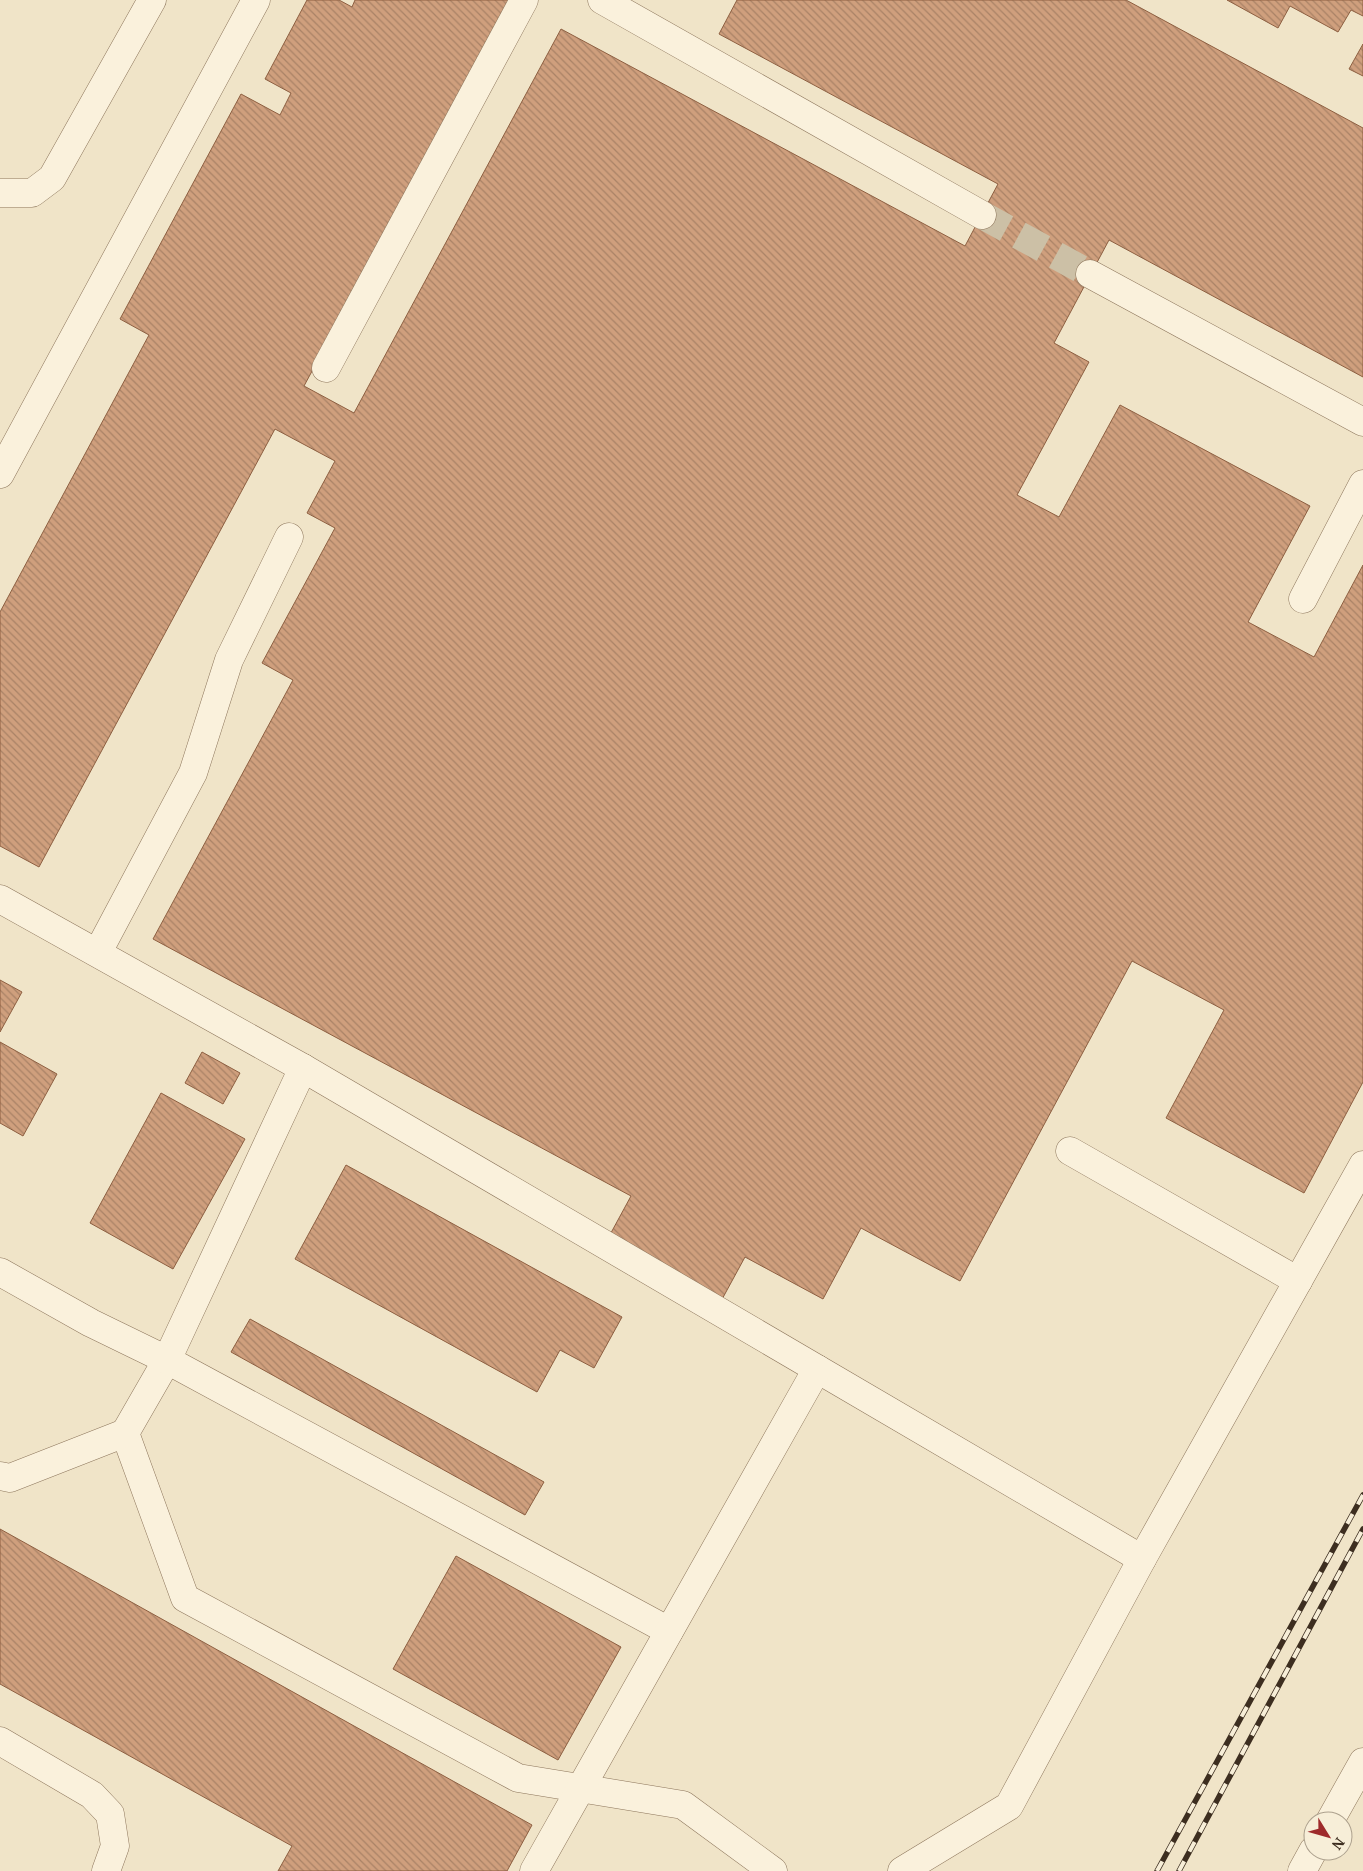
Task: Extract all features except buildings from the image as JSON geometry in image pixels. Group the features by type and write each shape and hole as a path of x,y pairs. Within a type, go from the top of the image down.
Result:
{"street":[{"path":"0,193 32,193 52,178 152,0"},
{"path":"0,474 256,0"},
{"path":"326,368 524,0"},
{"path":"602,0 982,215"},
{"path":"1090,274 1363,422"},
{"path":"1303,599 1363,484"},
{"path":"98,952 193,774 229,660 289,538"},
{"path":"0,899 303,1068 1142,1559"},
{"path":"0,1476 10,1478 125,1432 167,1360 303,1068"},
{"path":"1070,1151 1298,1281"},
{"path":"902,1871 1009,1806 1142,1559 1363,1165"},
{"path":"0,1272 91,1323 167,1360 669,1631"},
{"path":"534,1871 817,1369"},
{"path":"125,1432 185,1598 518,1778 683,1805 773,1871"},
{"path":"0,1742 92,1795 110,1814 115,1846 106,1871"},
{"path":"1336,1811 1363,1762"}],"tunnel":[{"path":"982,215 1090,274"}],"railway":[{"path":"1157,1871 1363,1495"},
{"path":"1179,1871 1363,1529"}]}
